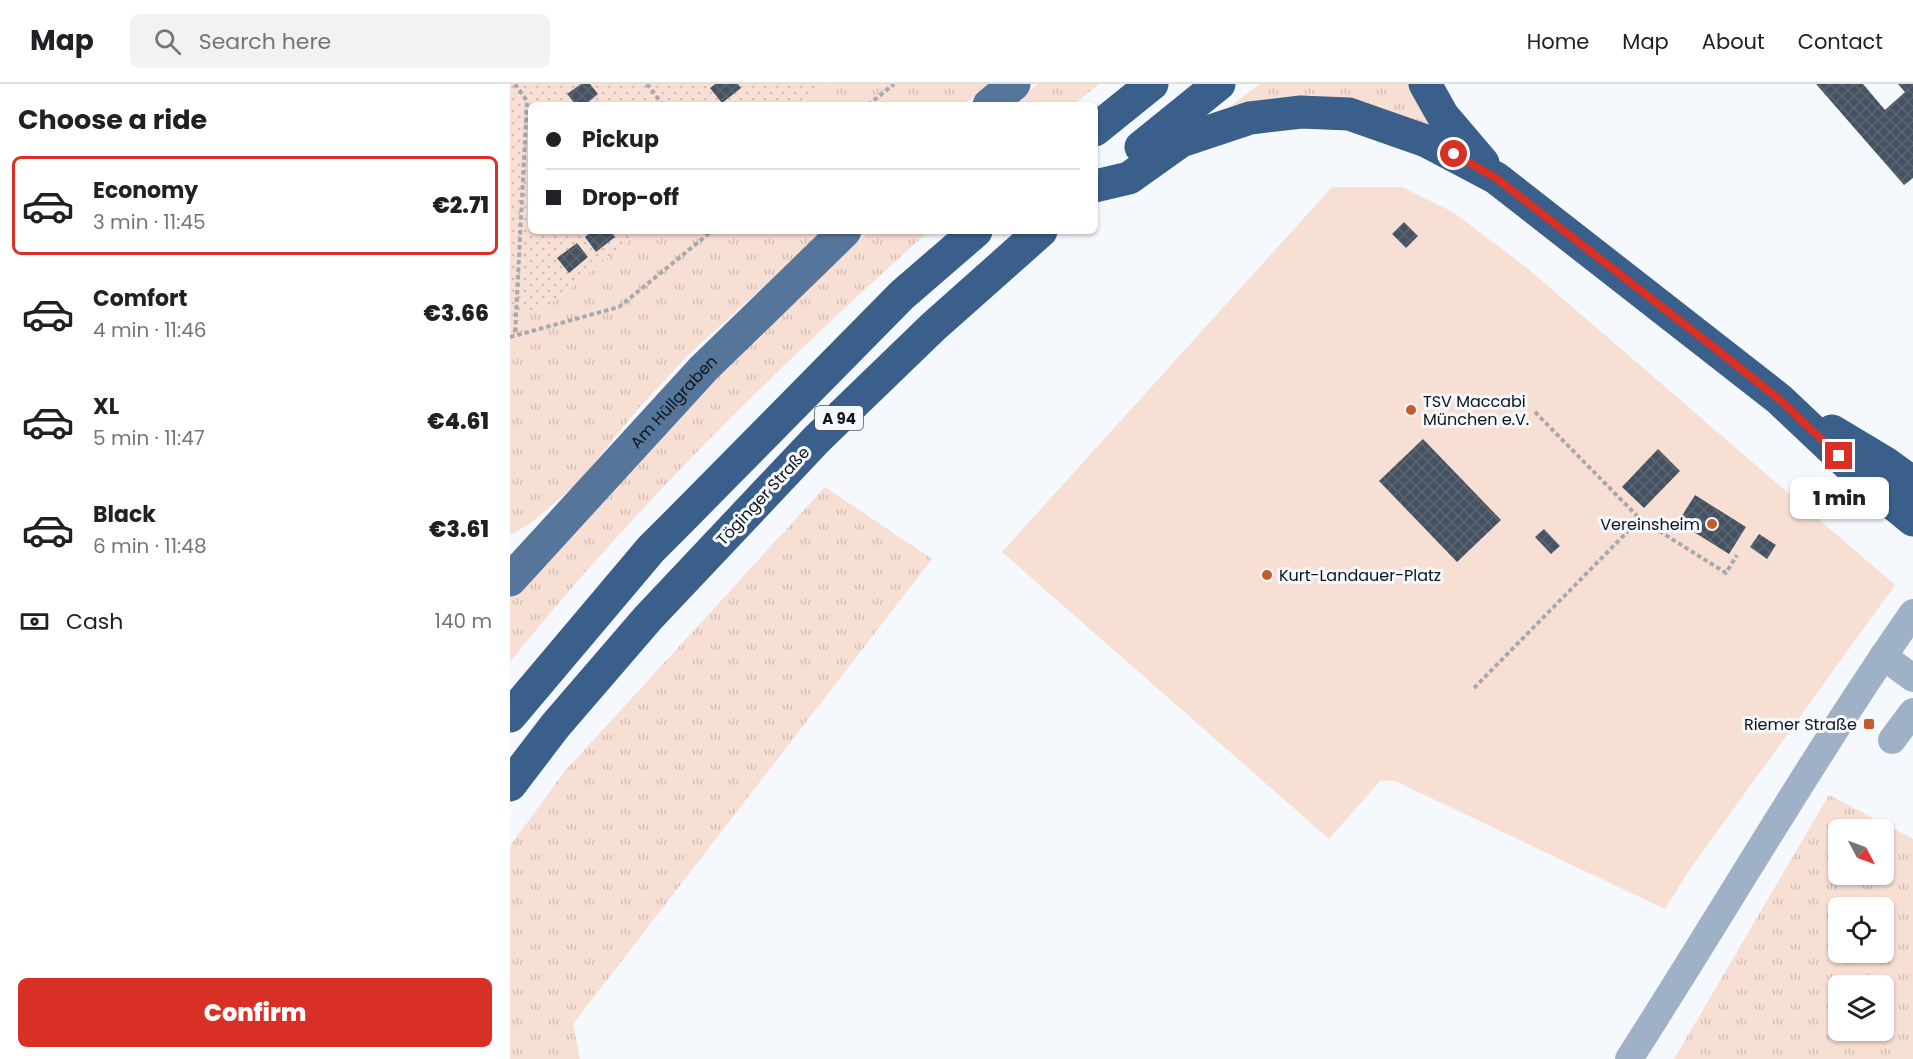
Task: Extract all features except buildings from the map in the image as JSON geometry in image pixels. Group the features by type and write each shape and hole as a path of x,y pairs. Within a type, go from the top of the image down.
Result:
{"highway":[{"path":"1098,128 1152,84"},
{"path":"1098,183 1220,84"},
{"path":"1425,84 1426,90 1443,116 1496,178"},
{"path":"1098,184 1129,178 1181,141 1250,118 1301,112 1349,114 1426,141 1496,178 1779,399 1869,484 1913,520"},
{"name":"A 94","path":"510,716 651,549 902,295 973,234"},
{"name":"Töginger Straße","path":"510,785 555,726 648,618 816,440 933,327 1038,234"},
{"path":"1779,399 1887,464 1913,483"}],"main road":[{"path":"993,102 1014,84"},
{"name":"Am Hüllgraben","path":"510,580 704,368 842,234"}],"street":[{"path":"1629,1059 1699,951 1813,763 1913,613"},
{"path":"1883,656 1913,678"},
{"path":"1892,740 1913,712"}],"path":[{"path":"515,84 527,101 513,336 619,307 708,234"},
{"path":"647,84 661,102"},
{"path":"872,102 894,84"},
{"path":"522,196 528,197"},
{"path":"1535,412 1640,519 1726,573 1737,555"},
{"path":"1474,688 1640,519"}],"green space":[{"path":"510,84 825,84 803,102 528,102 528,234 637,234 545,308 521,312 510,318"},
{"path":"825,84 990,84 968,102 803,102"},
{"path":"1038,84 1099,84 1077,102 1016,102"},
{"path":"1260,84 1416,84 1447,138 1382,108 1311,95 1229,107"},
{"name":"TSV Maccabi München e.V.","path":"1332,187 1402,187 1453,212 1526,267 1895,585 1688,872 1665,909 1395,781 1380,781 1329,839 1002,552"},
{"path":"637,234 822,234 688,355 637,410 578,483 531,523 510,535 510,318 521,312 545,308"},
{"path":"867,234 926,234 818,333 710,438 607,548 510,662 510,597 654,443 791,303"},
{"path":"825,487 932,559 573,1024 580,1059 510,1059 510,846 565,771"},
{"path":"1829,795 1875,819 1828,819 1828,885 1894,885 1894,829 1913,839 1913,1059 1674,1059"}],"place":[{"name":"TSV Maccabi München e.V.","path":"1411,410"},
{"name":"Vereinsheim","path":"1712,524"},
{"name":"Kurt-Landauer-Platz","path":"1267,575"},
{"name":"Riemer Straße","path":"1869,724"}],"route":[{"path":"1454,154 1496,178 1716,349 1779,399 1839,456"}]}
